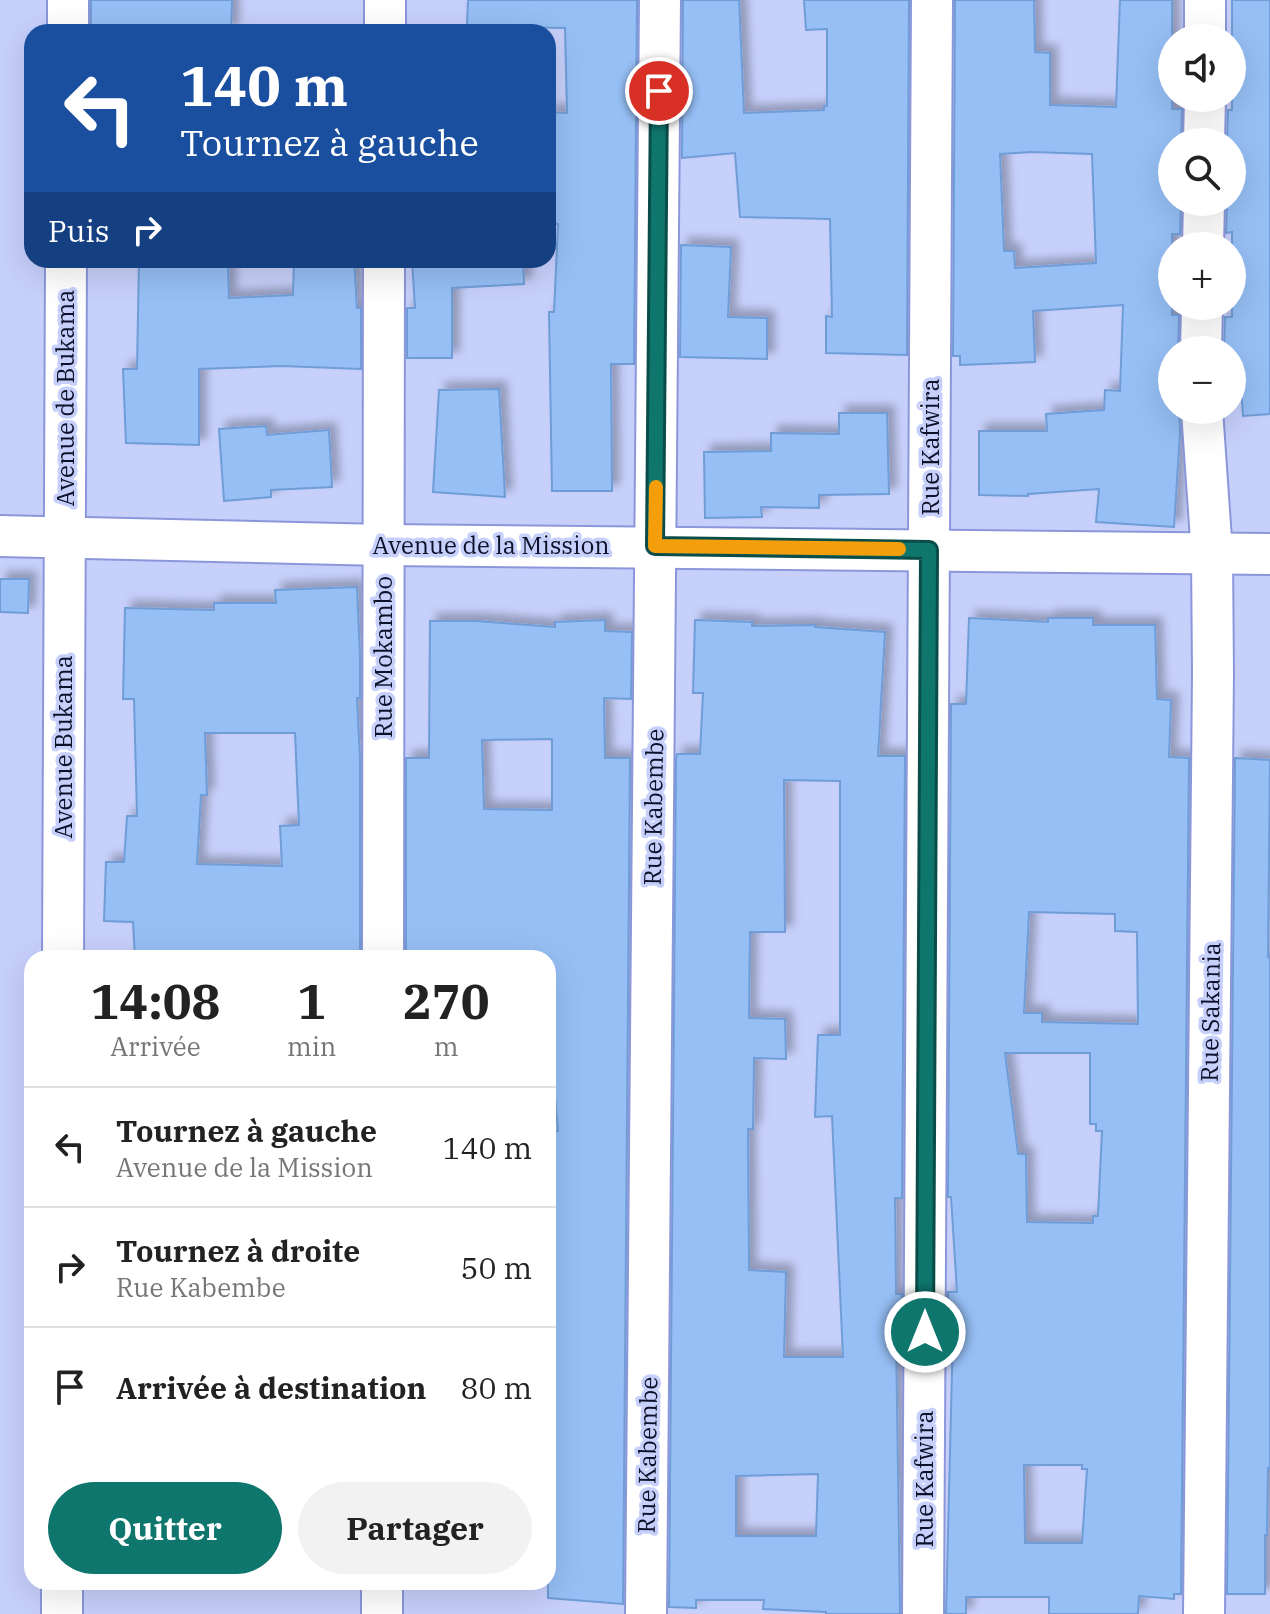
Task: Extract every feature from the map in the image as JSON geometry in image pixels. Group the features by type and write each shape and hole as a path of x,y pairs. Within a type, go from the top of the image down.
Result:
{"street":[{"path":"68,0 68,24"},
{"path":"385,0 385,24"},
{"name":"Rue Kabembe","path":"646,1614 660,0"},
{"name":"Rue Kafwira","path":"923,1614 932,0"},
{"path":"1205,0 1205,24"},
{"name":"Avenue de Bukama","path":"64,536 66,268"},
{"name":"Rue Mokambo","path":"383,950 384,268"},
{"name":"Rue Sakania","path":"1203,424 1212,554 1213,705 1204,1614"},
{"name":"Avenue de la Mission","path":"0,536 384,545 1270,554"},
{"name":"Avenue Bukama","path":"63,950 64,536"},
{"path":"62,1590 62,1614"},
{"path":"382,1590 382,1614"}],"building":[{"path":"91,0 232,0 231,24 91,24"},
{"path":"468,0 637,0 634,364 611,364 612,491 552,491 549,312 554,312 558,224 556,112 567,113 565,28 556,28 556,24 467,24"},
{"path":"683,0 739,0 744,113 824,110 827,106 827,29 806,30 804,0 909,0 907,355 826,353 826,316 832,317 830,219 740,217 735,153 682,158"},
{"path":"955,0 1034,0 1035,52 1050,53 1050,105 1116,107 1120,0 1172,0 1172,24 1158,24 1158,112 1182,112 1181,128 1158,128 1158,216 1181,216 1180,232 1158,232 1158,320 1179,320 1178,336 1158,336 1158,424 1180,424 1174,527 1096,522 1099,489 1028,496 979,495 979,431 1047,431 1046,414 1104,410 1105,390 1120,391 1123,305 1033,311 1035,362 960,365 960,356 953,356","holes":["1000,154 1092,154 1096,263 1015,268 1014,251 1004,251"]},
{"path":"1232,0 1270,0 1270,414 1246,416 1246,336 1224,336 1225,320 1246,320 1246,232 1226,232 1227,216 1246,216 1246,128 1227,128 1228,112 1246,112 1246,24 1232,24"},
{"path":"681,245 731,247 728,317 767,318 767,359 680,357"},
{"path":"139,268 228,268 229,298 293,295 294,268 354,268 357,308 361,308 361,369 282,366 199,369 199,445 126,443 123,369 137,369"},
{"path":"412,268 523,268 524,284 452,288 452,358 407,358 407,308 415,308"},
{"path":"499,389 505,497 433,492 439,390"},
{"path":"839,413 887,413 889,494 819,495 819,508 761,507 762,517 705,518 704,452 771,451 771,433 839,434"},
{"path":"266,426 267,435 329,430 332,487 271,490 271,497 224,501 219,429"},
{"path":"0,579 29,579 28,613 0,612"},
{"path":"357,587 360,657 360,698 357,698 360,950 135,950 133,922 104,921 106,862 124,862 127,816 137,816 134,699 123,699 125,608 214,610 214,603 276,603 275,590","holes":["205,733 295,733 299,825 280,826 282,866 197,864 201,795 207,795"]},
{"path":"969,618 1048,622 1048,618 1093,618 1093,625 1155,625 1157,699 1171,700 1169,757 1189,758 1181,1594 1174,1594 1174,1599 1139,1596 1138,1614 1049,1614 1049,1597 966,1597 966,1614 946,1614 953,1331 948,1332 948,1292 957,1292 951,1197 948,1197 951,704 966,704","holes":["1029,912 1115,914 1115,931 1137,932 1138,1024 1042,1022 1042,1013 1024,1013","1005,1053 1090,1053 1090,1124 1096,1124 1096,1131 1102,1131 1098,1216 1093,1216 1093,1223 1027,1222 1026,1154 1018,1154","1024,1465 1082,1465 1082,1469 1087,1469 1082,1543 1025,1543"]},
{"path":"605,620 605,631 632,632 631,699 604,698 605,758 630,758 623,1604 548,1598 548,1590 556,1590 556,950 406,950 406,758 429,758 430,621 555,627 555,622","holes":["552,739 552,810 484,809 482,740"]},
{"path":"695,620 752,622 752,626 815,625 885,632 878,756 905,756 902,1198 895,1198 896,1294 902,1294 902,1333 896,1333 900,1614 826,1614 763,1609 764,1600 696,1600 696,1608 669,1607 676,759 677,754 700,754 703,693 693,693","holes":["784,780 840,781 840,1035 818,1035 815,1117 832,1116 843,1357 784,1357 786,1272 749,1270 748,1129 753,1129 754,1058 786,1059 785,1019 749,1018 750,932 785,932","818,1474 816,1536 736,1536 736,1476"]},
{"path":"1235,758 1270,760 1270,1468 1265,1594 1227,1594"}],"slow traffic":[{"path":"656,487 655,546 899,549"}],"route":[{"path":"659,91 655,546 929,550 925,1332"}]}
